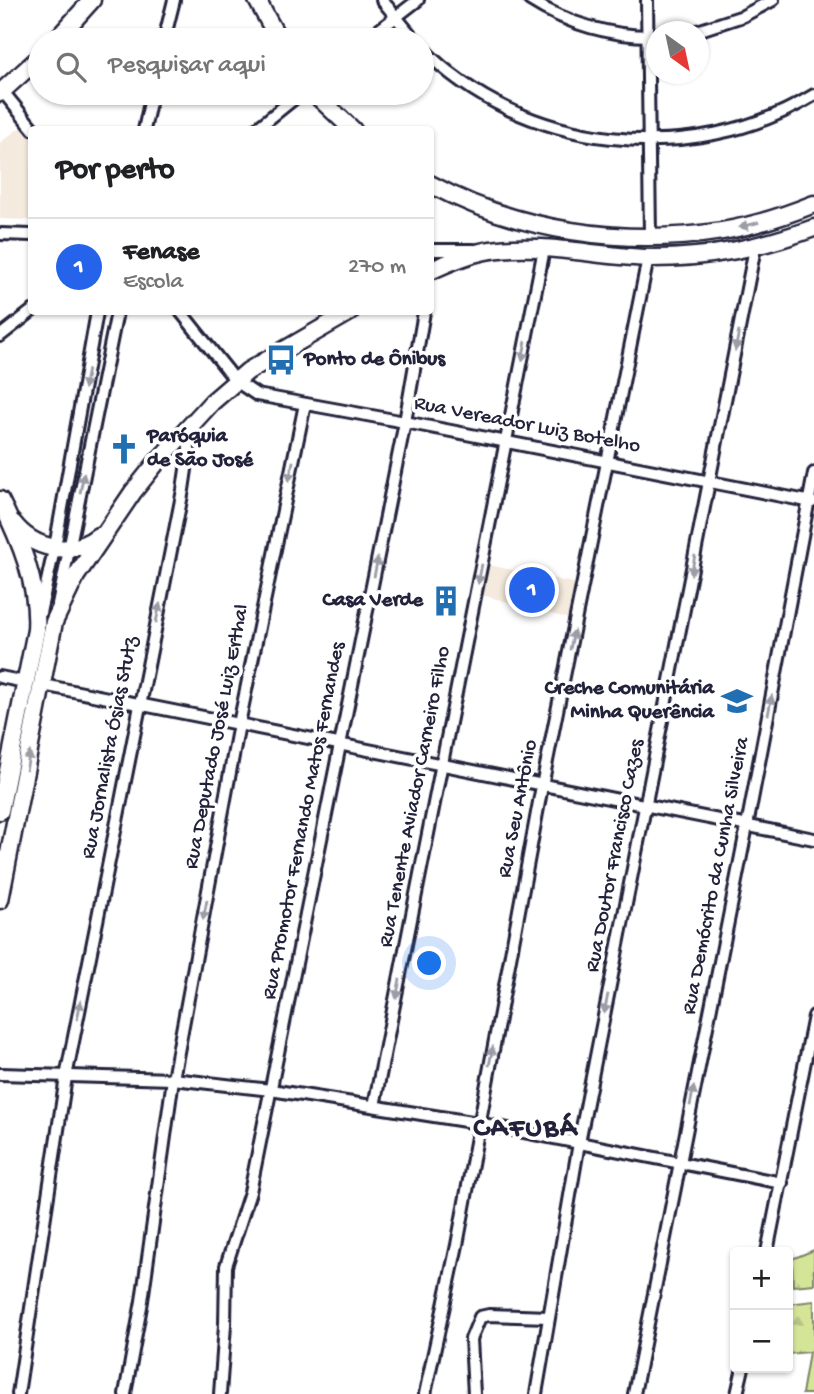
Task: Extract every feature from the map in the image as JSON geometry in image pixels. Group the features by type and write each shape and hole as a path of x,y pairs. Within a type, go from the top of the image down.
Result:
{"main road":[{"path":"68,28 92,0"},
{"path":"257,0 272,28"},
{"path":"1,90 28,67"},
{"path":"327,105 349,126"},
{"path":"434,186 469,202 539,226 650,236 723,231 785,215 814,204"},
{"path":"434,269 489,250 544,249 648,258 695,257 754,248 814,228"},
{"path":"0,900 54,622 76,576 111,522 188,426 236,381 280,351 345,315"},
{"path":"0,500 33,587 37,613 36,630 0,811"},
{"path":"9,518 30,539 61,548 91,542 111,522"}],"street":[{"path":"167,28 173,0"},
{"path":"382,0 404,28"},
{"path":"382,28 418,0"},
{"path":"530,0 561,17 585,26 607,32 646,35"},
{"path":"647,0 650,21"},
{"path":"709,27 743,16 773,0"},
{"path":"434,58 480,93 531,118 572,131 610,138 648,141 690,138 729,131 766,119 814,95"},
{"path":"650,84 648,141 650,236"},
{"path":"1,90 31,126"},
{"path":"145,126 149,105"},
{"path":"260,126 286,105"},
{"path":"0,234 28,235"},
{"name":"Rua Doutor Francisco Cazes","path":"536,1394 579,1143 754,248"},
{"name":"Rua Tenente Aviador Carneiro Filho","path":"374,1106 544,249"},
{"path":"434,250 489,250"},
{"name":"Rua Seu Antônio","path":"425,1394 457,1245 542,786 648,258"},
{"path":"0,336 28,314"},
{"path":"54,622 61,548 97,315"},
{"path":"36,630 61,548 116,315"},
{"path":"183,315 236,381"},
{"name":"Rua Promotor Fernando Matos Fernandes","path":"220,1394 226,1266 246,1210 271,1090 405,422 423,315"},
{"name":"Rua Vereador Luiz Botelho","path":"236,381 257,395 811,502"},
{"name":"Rua Deputado José Luiz Erthal","path":"125,1394 142,1301 173,1079 239,724 305,404"},
{"name":"Rua Jornalista Ósias Stutz","path":"18,1394 66,1077 183,490 189,449 188,426"},
{"name":"Rua Demócrito da Cunha Silveira","path":"634,1394 811,502 814,473"},
{"path":"0,677 25,681"},
{"path":"43,685 814,839"},
{"path":"769,1247 814,1016"},
{"path":"0,1074 173,1079 271,1090 478,1123 782,1183"},
{"path":"474,1394 471,1339 480,1317 548,1317"},
{"path":"737,1394 742,1373"}],"shaded area":[{"path":"22,126 28,135 28,220 0,219 0,143"},
{"path":"489,565 582,585 573,620 482,595"}],"green space":[{"path":"814,1250 814,1284 793,1286 793,1259"},
{"path":"814,1301 814,1394 802,1394 809,1352 793,1354 793,1303"}],"place":[{"name":"Ponto de Ônibus","path":"281,360"},
{"name":"Paróquia de São José","path":"124,449"},
{"name":"Fenase","path":"532,590"},
{"name":"Casa Verde","path":"446,601"},
{"name":"Creche Comunitária Minha Querência","path":"737,701"}],"district":[{"name":"CAFUBÁ","path":"526,1129"}]}
